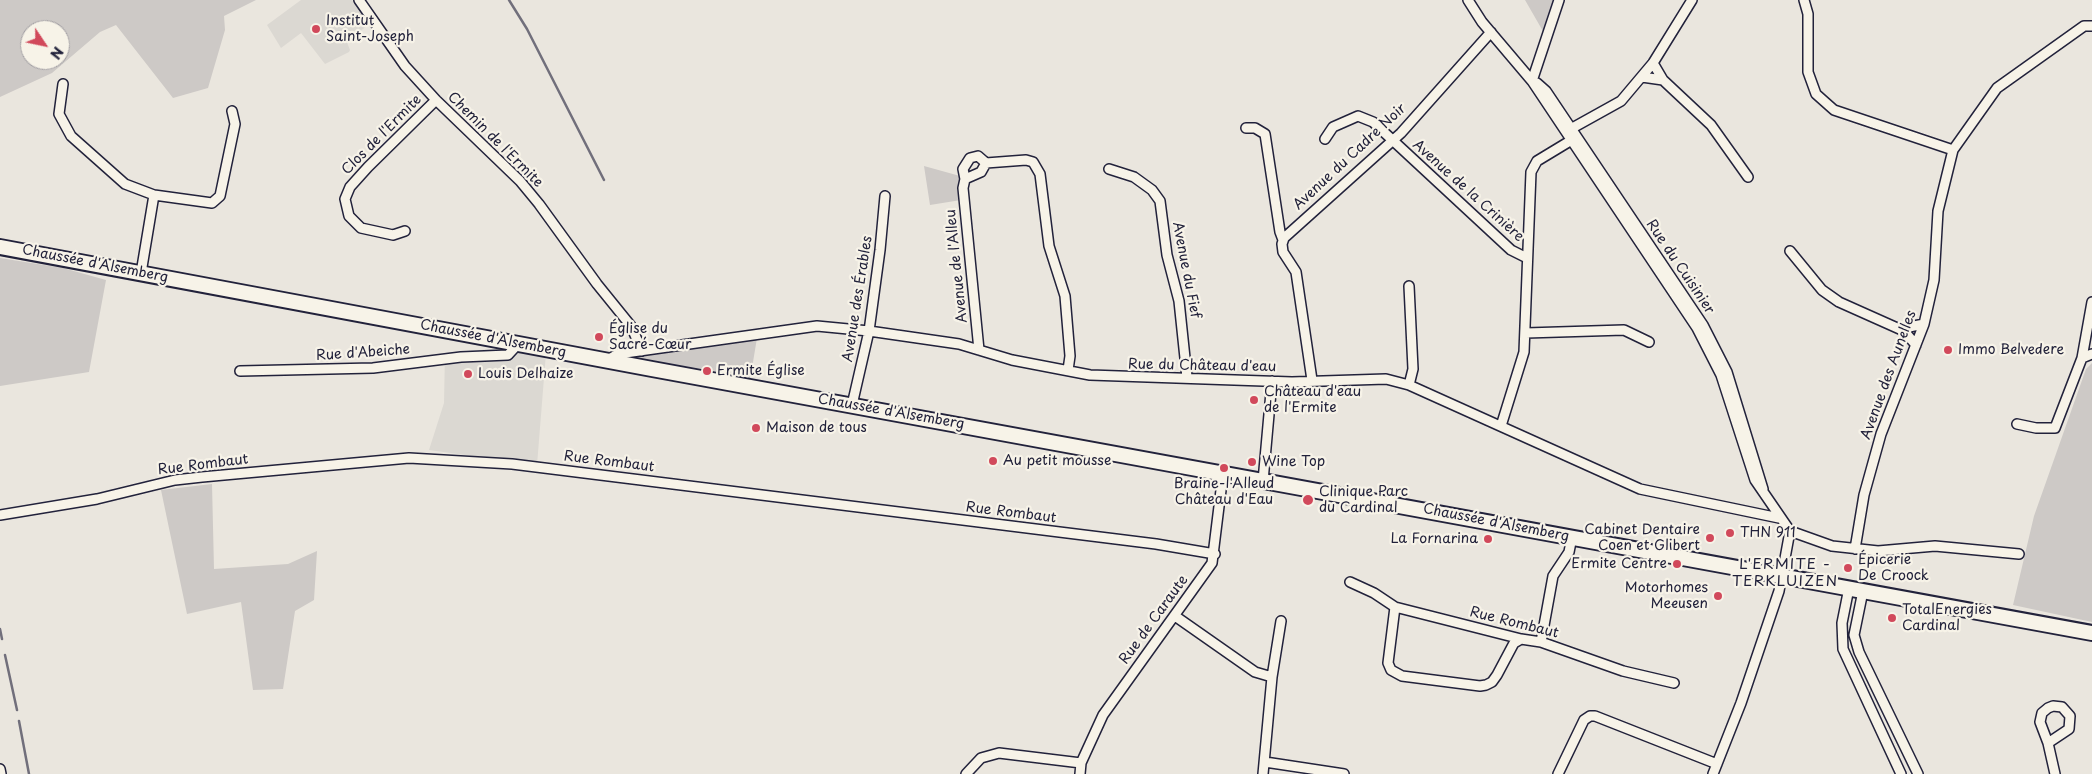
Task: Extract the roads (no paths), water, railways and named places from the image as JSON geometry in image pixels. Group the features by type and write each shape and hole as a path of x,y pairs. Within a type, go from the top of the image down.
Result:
{"main road":[{"name":"Chaussée d'Alsemberg","path":"0,247 2092,634"}],"street":[{"name":"Chemin de l'Ermite","path":"358,0 405,66 436,100 520,181 539,204 597,284 631,326 642,352"},
{"name":"Rue du Cuisinier","path":"1468,0 1568,130 1703,325 1731,381 1764,490 1779,518 1790,530"},
{"path":"1532,81 1559,0"},
{"path":"1568,130 1621,101 1653,63 1692,0"},
{"path":"1804,0 1808,14 1808,72 1816,94 1834,110 1953,150 1997,88 2084,26 2092,26"},
{"name":"Avenue du Cadre Noir","path":"1285,237 1392,141 1491,32"},
{"path":"1653,63 1663,80 1711,125 1748,177"},
{"path":"1642,77 1663,80"},
{"path":"63,84 59,114 71,136 126,184 154,195 212,203 220,196 235,124 232,111"},
{"name":"Clos de l'Ermite","path":"405,231 393,235 361,228 349,216 346,199 350,187 368,167 436,100"},
{"name":"Avenue de la Crinière","path":"1325,139 1332,128 1358,116 1373,122 1511,250 1528,258"},
{"path":"1246,128 1255,128 1265,134 1280,232 1285,237 1283,252 1296,272 1312,380"},
{"path":"1501,426 1524,352 1531,172 1537,161 1574,139"},
{"name":"Avenue des Aunelles","path":"1854,549 1864,495 1881,434 1924,324 1934,280 1938,211 1953,150"},
{"name":"Avenue de l'Alleu","path":"979,350 963,188 966,179 962,169 970,158 978,156 986,163 1026,160 1033,162 1040,174 1050,246 1065,296 1070,356 1068,370"},
{"path":"966,179 981,172 986,163"},
{"name":"Avenue du Fief","path":"1109,169 1134,177 1152,190 1160,201 1166,255 1179,301 1187,377"},
{"path":"141,273 154,195"},
{"name":"Avenue des Érables","path":"852,405 869,331 885,196"},
{"path":"1790,251 1822,290 1839,302 1904,331 1916,345"},
{"path":"1409,286 1413,362 1409,385"},
{"path":"2017,424 2036,428 2055,428 2090,336 2092,302"},
{"path":"1904,331 1909,327 1924,324"},
{"name":"Rue du Château d'eau","path":"606,360 618,354 642,352 795,328 830,327 959,344 1012,360 1090,375 1126,378 1187,377 1272,381 1386,379 1409,385 1640,489 1779,518"},
{"path":"1526,333 1624,330 1649,342"},
{"path":"487,356 495,347 495,339"},
{"name":"Rue d'Abeiche","path":"240,371 373,368 461,357 512,354 519,343"},
{"path":"2082,358 2092,354"},
{"path":"1263,480 1272,381"},
{"name":"Rue Rombaut","path":"0,515 98,499 175,480 409,458 521,465 1156,544 1215,554"},
{"name":"Rue de Caraute","path":"1080,774 1081,763 1102,715 1212,563 1215,554 1224,474"},
{"path":"1713,774 1741,703 1782,577 1790,530 1812,540 1854,549 1878,551 1936,546 2018,554"},
{"path":"1541,642 1553,576 1569,552 1572,538"},
{"name":"Rue Rombaut","path":"1350,582 1374,593 1395,607 1521,639 1541,642 1623,671 1674,683"},
{"path":"1849,588 1842,623 1842,648 1901,774"},
{"path":"1863,591 1854,635 1859,652 1918,774"},
{"path":"1395,607 1388,664 1391,670 1402,676 1480,686 1486,685 1497,675 1514,644 1521,639"},
{"path":"1174,616 1255,672 1272,677"},
{"path":"1263,774 1272,677 1281,621"},
{"path":"1558,774 1584,720 1590,716 1717,764"},
{"path":"2048,744 2055,774"},
{"path":"966,774 981,758 999,754 1081,763"},
{"path":"1265,762 1344,774"},
{"path":"0,769 1,774"}],"waterway":[{"path":"509,0 527,29 604,180"},
{"path":"0,629 2,639"},
{"path":"5,655 17,710"},
{"path":"19,721 29,774"}],"place":[{"name":"Institut Saint-Joseph","path":"316,29"},
{"name":"Église du Sacré-Cœur","path":"599,337"},
{"name":"Immo Belvedere","path":"1948,350"},
{"name":"Ermite Église","path":"707,371"},
{"name":"Louis Delhaize","path":"468,374"},
{"name":"Château d'eau de l'Ermite","path":"1254,400"},
{"name":"Maison de tous","path":"756,428"},
{"name":"Au petit mousse","path":"993,461"},
{"name":"Wine Top","path":"1252,462"},
{"name":"Braine-l'Alleud Château d'Eau","path":"1224,468"},
{"name":"Clinique Parc du Cardinal","path":"1308,500"},
{"name":"THN 911","path":"1730,533"},
{"name":"Cabinet Dentaire Coen et Glibert","path":"1710,538"},
{"name":"La Fornarina","path":"1488,539"},
{"name":"Ermite Centre","path":"1677,564"},
{"name":"Épicerie De Croock","path":"1848,568"},
{"name":"Motorhomes Meeusen","path":"1718,596"},
{"name":"TotalEnergies Cardinal","path":"1892,618"}],"district":[{"name":"L'ERMITE - TERKLUIZEN","path":"1785,574"}]}
